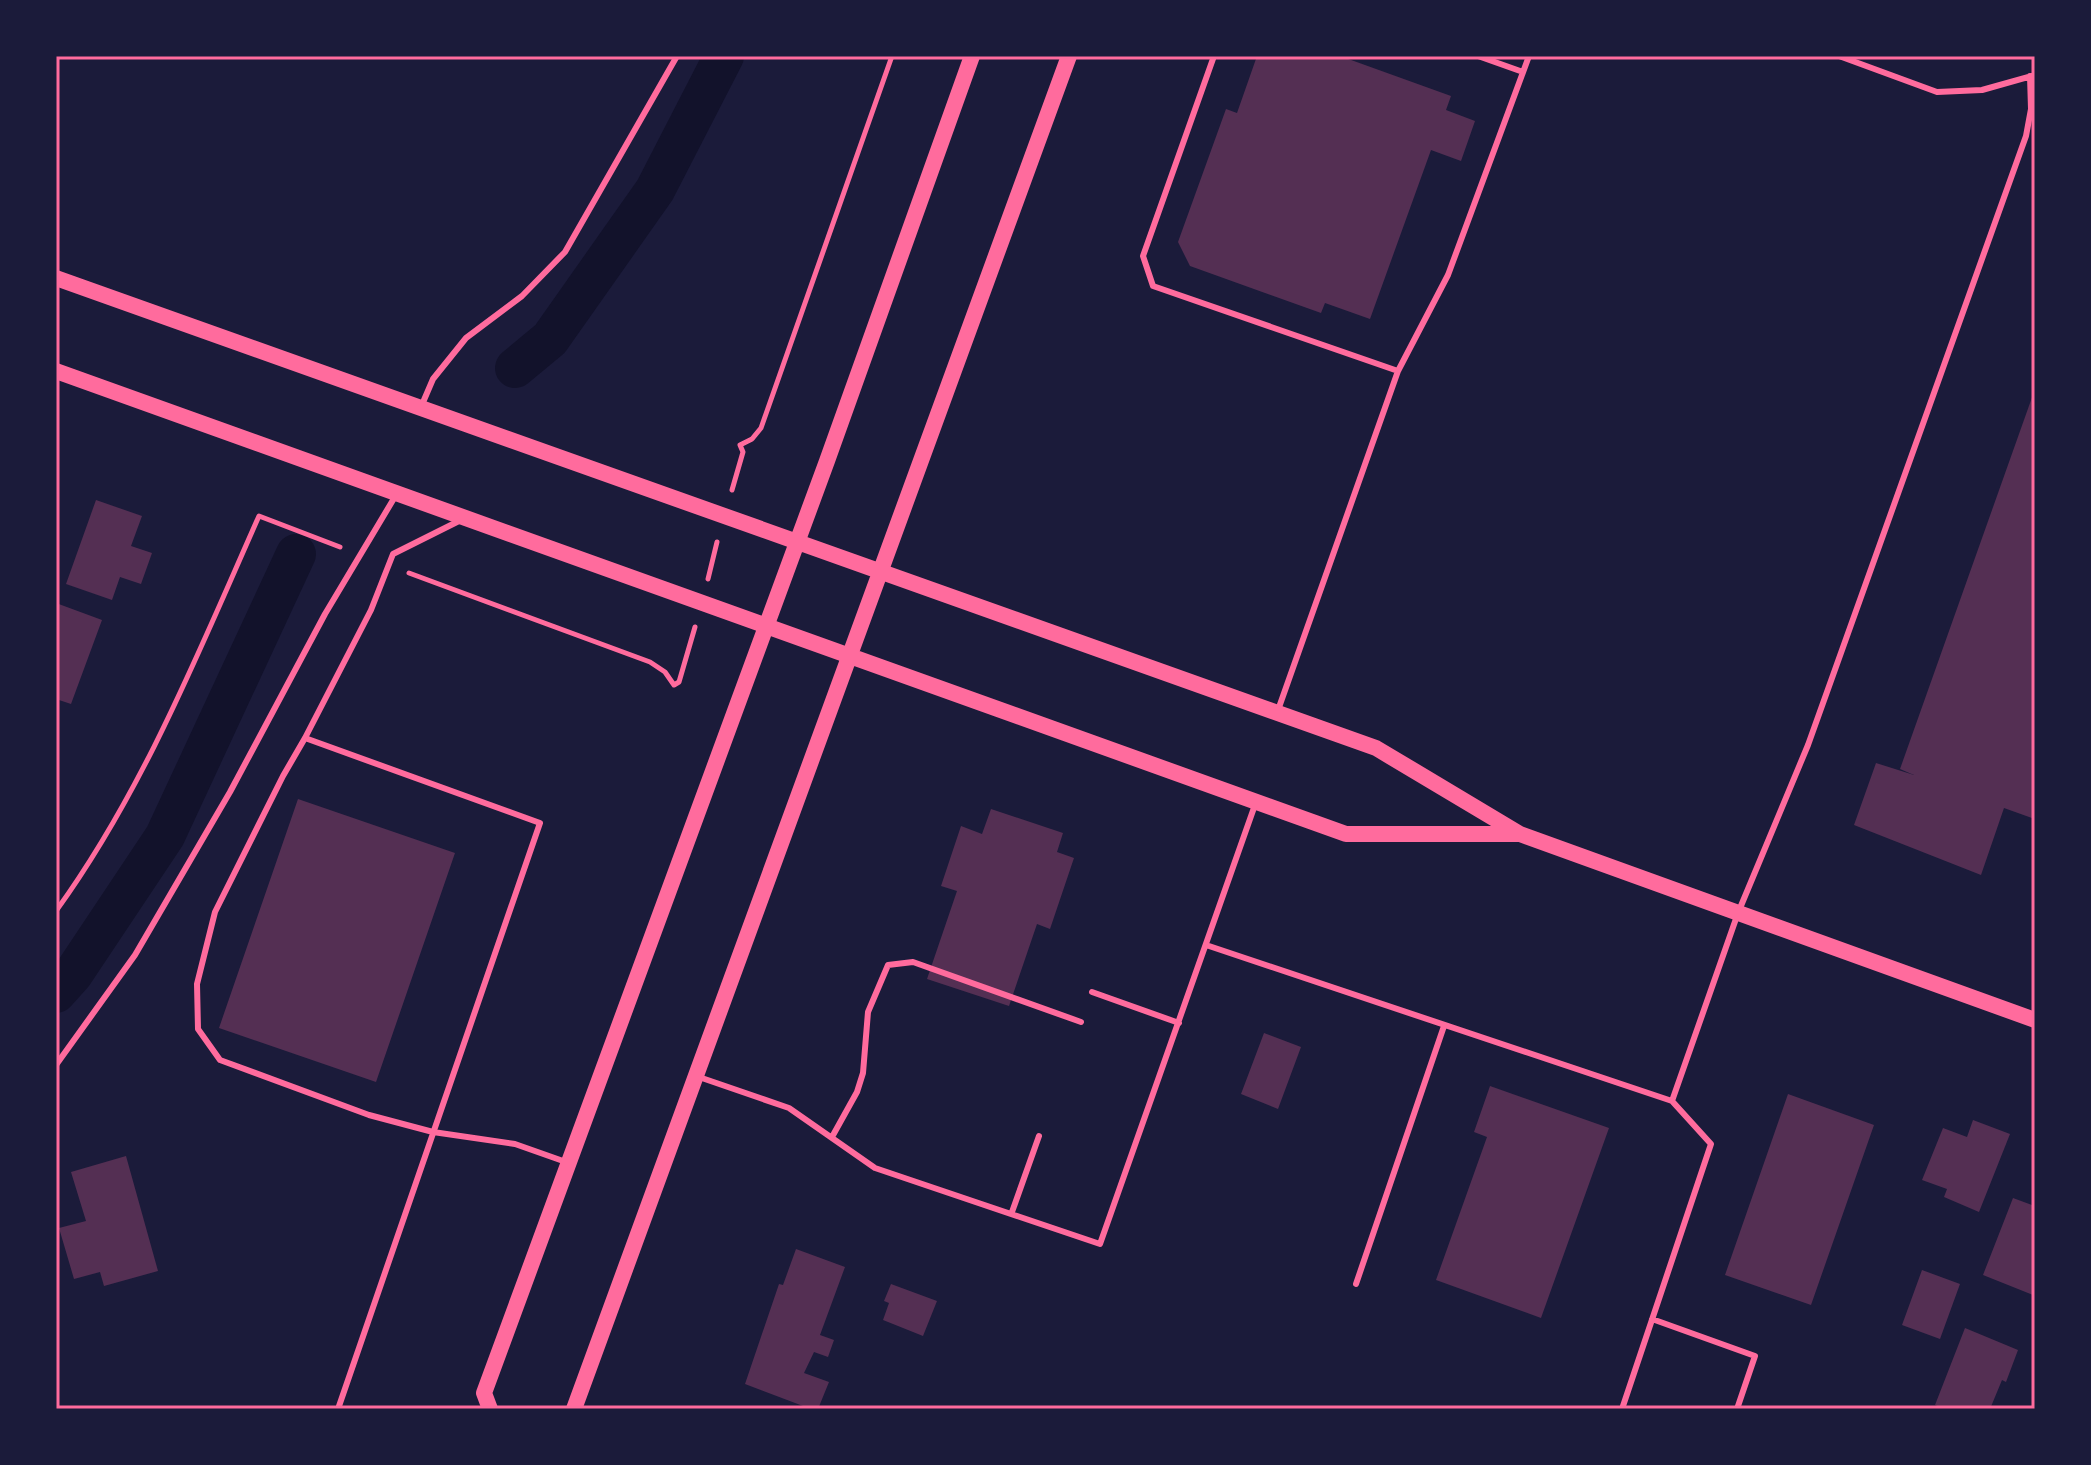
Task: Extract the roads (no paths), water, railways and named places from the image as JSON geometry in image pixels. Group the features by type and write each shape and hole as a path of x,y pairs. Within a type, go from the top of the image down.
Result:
{"main road":[{"path":"490,1409 484,1393 972,56"},
{"path":"574,1409 1069,56"},
{"path":"56,278 1376,748 1520,834 2035,1020"},
{"path":"56,371 1346,834 1520,834"}],"lane":[{"path":"420,409 446,359 466,338 522,296 565,252 677,56"},
{"path":"1214,56 1143,256 1153,286 1398,371"},
{"path":"1478,56 1523,72"},
{"path":"1277,713 1398,371 1448,275 1529,56"},
{"path":"1672,1101 1738,913 1808,745 2026,136 2031,109 2033,76 1982,90 1937,92 1839,56"},
{"path":"56,1065 135,955 230,792 359,555 397,493"},
{"path":"465,518 393,554 371,610 215,912 197,984 198,1029 220,1060 369,1115 433,1132 515,1144 569,1163"},
{"path":"305,738 540,823 338,1409"},
{"path":"696,1076 789,1108 875,1168 1100,1244 1256,802"},
{"path":"1206,945 1672,1101 1711,1144 1622,1409"},
{"path":"832,1137 857,1092 863,1073 868,1012 888,965 913,962 1081,1022"},
{"path":"1092,992 1179,1023"},
{"path":"1356,1284 1444,1026"},
{"path":"1012,1212 1039,1136"},
{"path":"1652,1319 1755,1356 1737,1409"}],"waterway":[{"path":"515,368 550,339 655,190 724,56"},
{"path":"56,993 73,974 165,836 296,554"}]}
